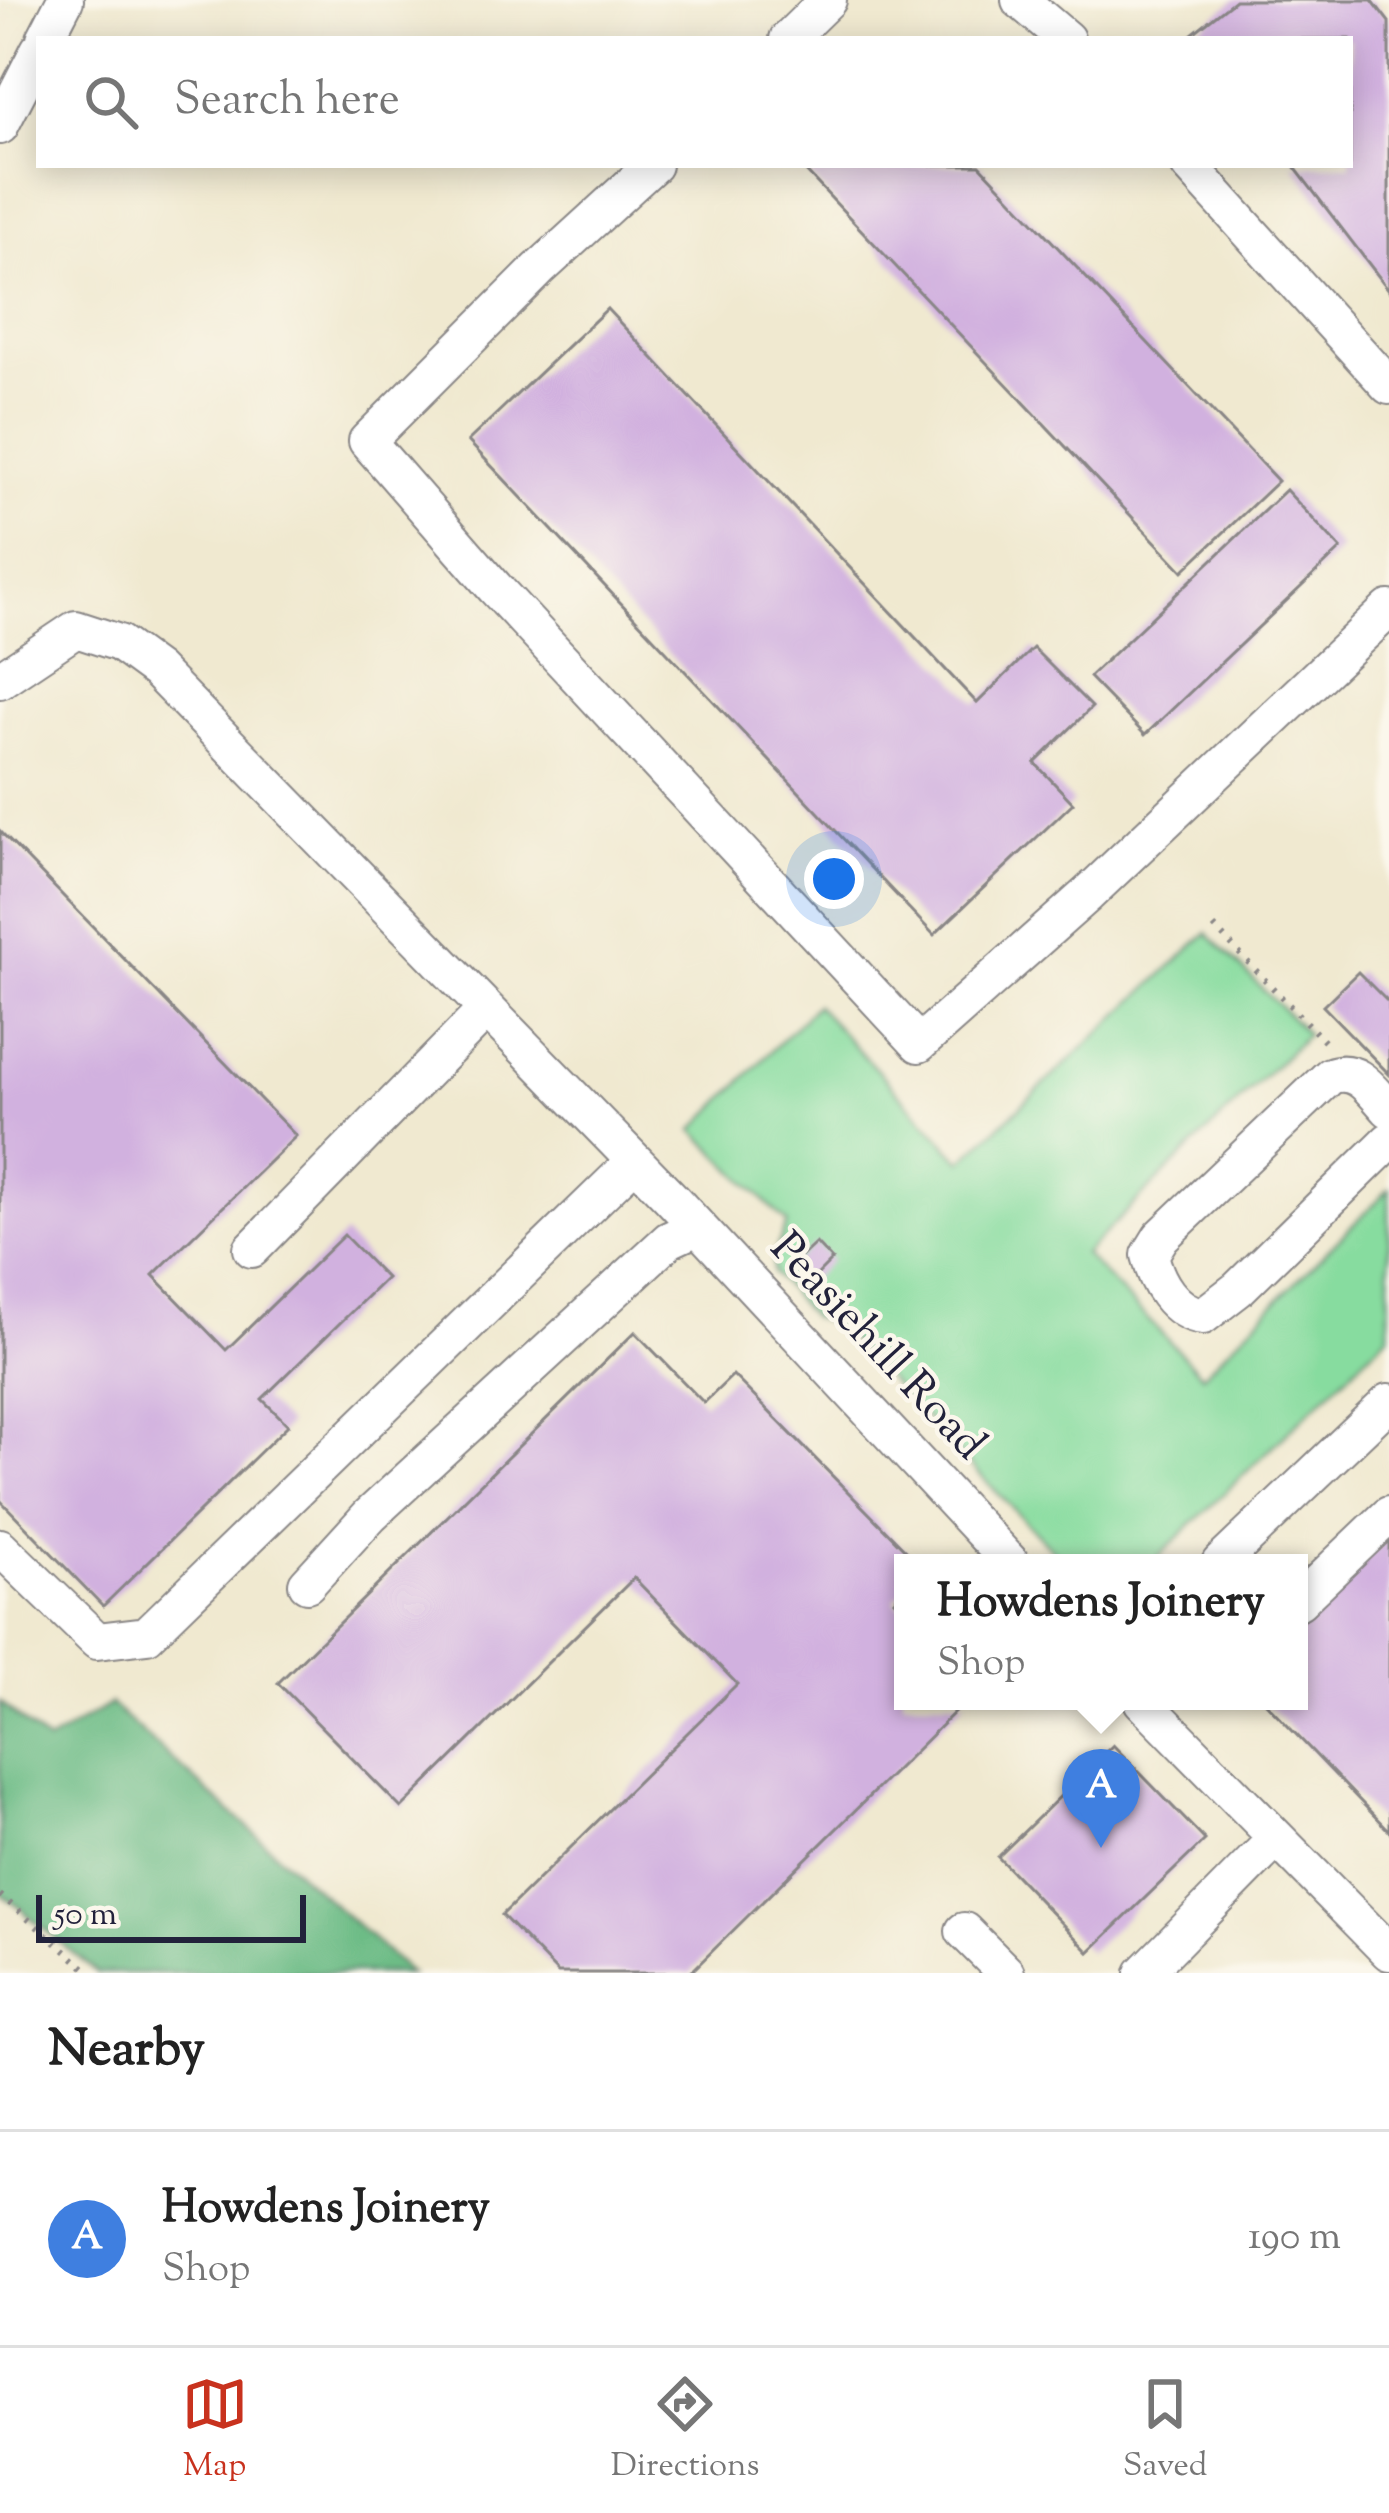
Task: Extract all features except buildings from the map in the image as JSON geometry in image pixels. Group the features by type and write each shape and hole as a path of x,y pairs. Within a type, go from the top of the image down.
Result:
{"lane":[{"path":"47,36 65,0"},
{"path":"791,36 828,0"},
{"path":"1019,0 1062,36"},
{"path":"0,126 36,56"},
{"path":"650,168 539,269 367,441 495,589 919,1044 1088,894 1389,609"},
{"path":"1193,168 1389,386"},
{"name":"Peasiehill Road","path":"0,680 76,629 119,643 156,670 671,1198 1003,1554"},
{"path":"252,1249 486,1010"},
{"path":"1389,1108 1356,1074 1346,1071 1330,1076 1161,1237 1150,1255 1156,1282 1190,1314 1203,1316 1238,1289 1389,1141"},
{"path":"0,1547 97,1641 146,1636 635,1161"},
{"path":"307,1584 370,1515 669,1240 697,1227"},
{"path":"1229,1554 1389,1402"},
{"path":"1308,1592 1389,1515"},
{"path":"1151,1710 1389,1952"},
{"path":"1144,1973 1277,1838"},
{"path":"964,1931 1006,1973"}],"path":[{"path":"1214,927 1320,1035 1346,1071"},
{"path":"0,1895 92,1973"}],"green space":[{"path":"1207,933 1307,1034 1084,1254 1202,1375 1389,1189 1389,1334 1161,1554 1056,1554 837,1326 811,1317 773,1273 773,1257 787,1223 694,1130 816,1005 962,1161"},
{"path":"0,1702 47,1743 110,1704 410,1973 97,1973 0,1892"}],"place":[{"name":"Howdens Joinery","path":"1101,1848"}]}
